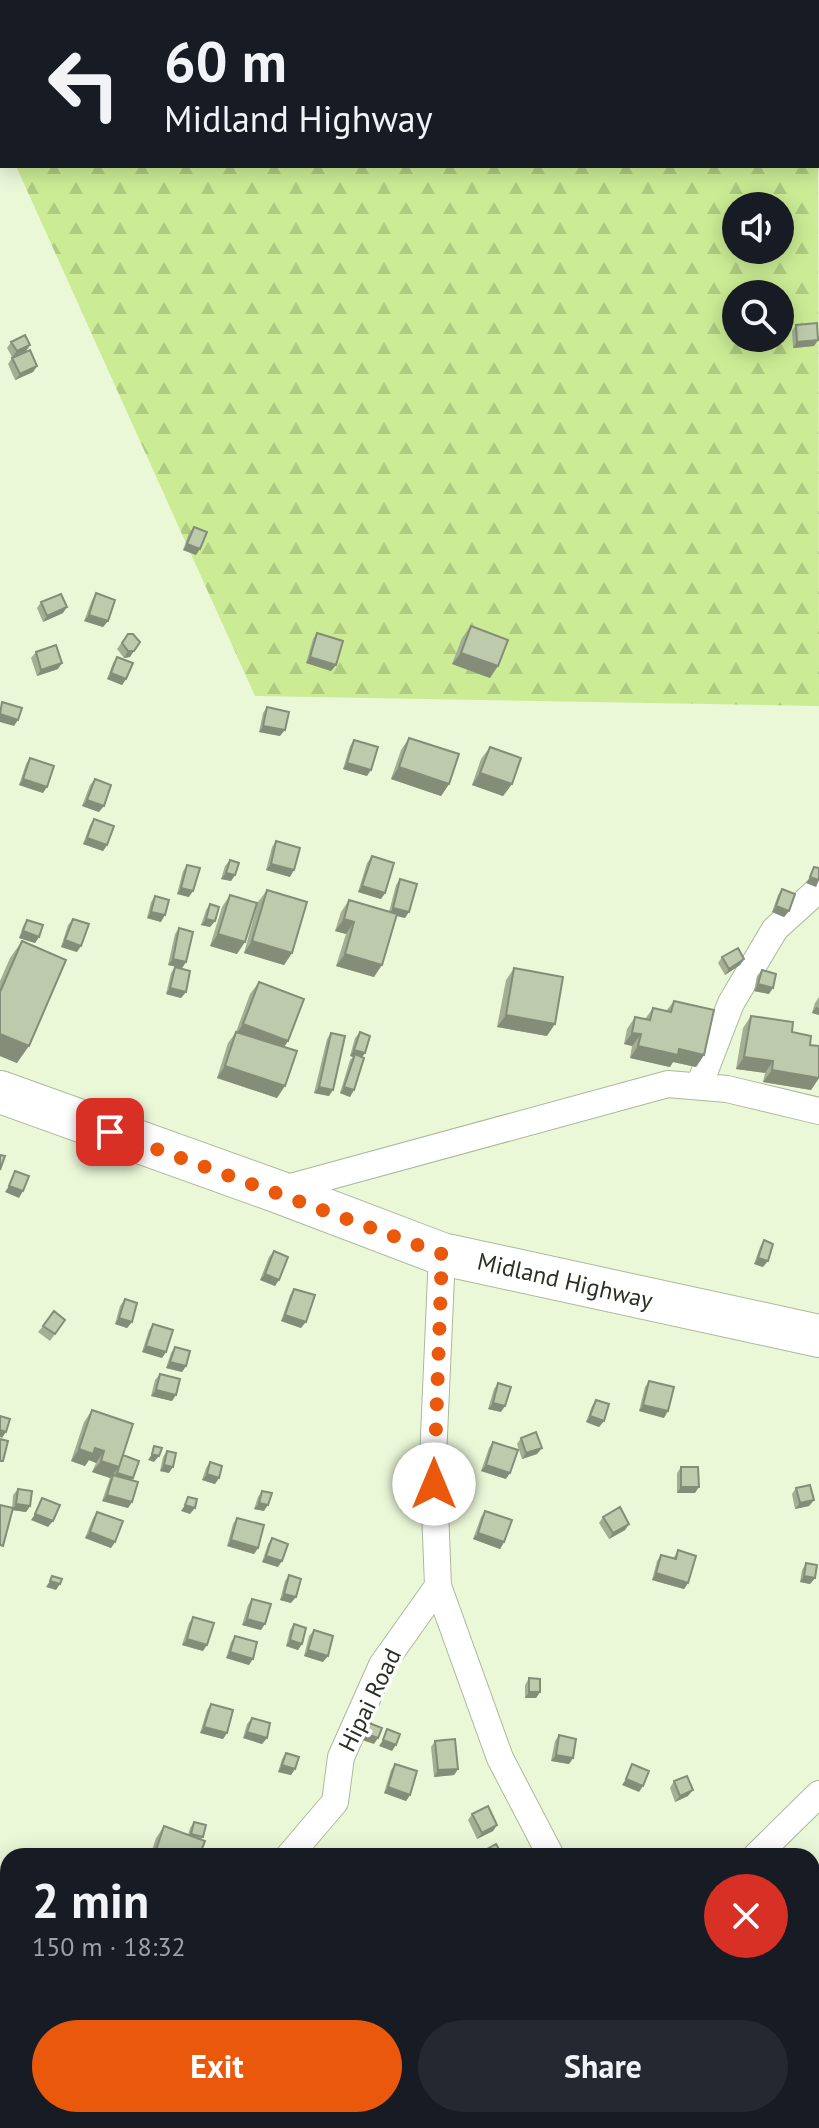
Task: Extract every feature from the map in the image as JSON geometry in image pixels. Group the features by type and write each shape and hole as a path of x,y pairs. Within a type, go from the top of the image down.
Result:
{"main road":[{"name":"Midland Highway","path":"0,1092 442,1254 819,1336"}],"street":[{"path":"699,1086 731,1003 775,929 819,889"},
{"path":"276,1191 668,1084 727,1089 819,1111"},
{"path":"442,1254 433,1458 438,1586 500,1758 547,1848"},
{"name":"Hipai Road","path":"296,1848 335,1802 341,1757 382,1665 438,1586"},
{"path":"764,1848 819,1794"}],"green space":[{"path":"17,168 818,168 819,706 255,696"}],"building":[{"path":"817,323 818,340 797,342 796,325"},
{"path":"25,335 30,345 17,351 11,342"},
{"path":"30,350 37,366 20,374 12,358"},
{"path":"194,527 207,532 200,549 187,544"},
{"path":"96,593 115,600 108,621 89,615"},
{"path":"61,594 67,607 47,616 41,602"},
{"path":"471,626 508,640 498,666 461,653"},
{"path":"317,633 343,641 336,665 310,657"},
{"path":"128,634 133,634 140,642 134,651 128,651 122,643"},
{"path":"56,645 62,663 41,670 36,652"},
{"path":"117,657 133,663 126,679 111,673"},
{"path":"2,702 22,708 18,720 0,714"},
{"path":"267,707 289,712 285,730 263,726"},
{"path":"409,738 459,754 449,784 399,767"},
{"path":"354,740 378,747 371,770 347,763"},
{"path":"490,747 521,758 512,784 480,773"},
{"path":"30,758 54,766 47,787 23,779"},
{"path":"95,779 111,785 104,806 87,800"},
{"path":"94,819 114,826 107,845 87,838"},
{"path":"276,841 300,848 294,870 271,864"},
{"path":"372,856 394,863 385,893 362,886"},
{"path":"230,860 239,863 235,875 226,873"},
{"path":"187,865 200,868 193,891 181,888"},
{"path":"814,867 819,868 819,880 810,877"},
{"path":"400,879 417,884 409,912 393,908"},
{"path":"782,889 795,894 789,911 776,906"},
{"path":"267,890 307,902 292,953 252,941"},
{"path":"230,895 257,903 245,942 218,934"},
{"path":"155,896 169,900 165,915 151,912"},
{"path":"349,900 397,914 382,965 345,954 354,922 344,919"},
{"path":"210,904 219,907 215,921 206,919"},
{"path":"73,919 89,924 81,946 65,940"},
{"path":"27,920 43,925 39,937 23,931"},
{"path":"179,928 193,932 186,962 173,959"},
{"path":"22,941 66,960 29,1046 0,1034 0,992"},
{"path":"738,948 744,959 729,969 722,957"},
{"path":"175,967 190,971 186,992 170,988"},
{"path":"514,968 563,977 555,1024 506,1015"},
{"path":"762,970 776,974 773,988 758,984"},
{"path":"259,982 304,999 288,1041 243,1024"},
{"path":"674,1001 714,1010 704,1055 679,1049 678,1055 638,1046 641,1034 632,1033 635,1017 650,1020 653,1008 671,1012"},
{"path":"751,1016 793,1022 792,1032 811,1036 810,1045 819,1046 819,1078 772,1070 773,1061 744,1057"},
{"path":"236,1032 297,1051 285,1086 225,1066"},
{"path":"360,1032 370,1036 365,1053 354,1050"},
{"path":"331,1033 345,1036 333,1090 319,1087"},
{"path":"355,1054 364,1058 354,1090 344,1087"},
{"path":"15,1171 29,1176 23,1191 9,1186"},
{"path":"764,1240 773,1244 768,1261 758,1258"},
{"path":"274,1251 288,1257 279,1280 265,1274"},
{"path":"294,1289 315,1295 306,1322 285,1315"},
{"path":"125,1299 137,1303 132,1322 119,1318"},
{"path":"54,1311 65,1320 55,1334 43,1326"},
{"path":"153,1324 173,1330 166,1352 146,1346"},
{"path":"175,1347 190,1351 186,1366 170,1362"},
{"path":"160,1374 180,1379 176,1395 156,1390"},
{"path":"649,1381 674,1387 668,1411 643,1405"},
{"path":"498,1383 511,1387 505,1406 493,1403"},
{"path":"596,1400 609,1404 604,1421 590,1416"},
{"path":"92,1410 133,1424 119,1467 101,1461 104,1451 95,1448 93,1454 79,1449"},
{"path":"0,1416 10,1419 6,1432 0,1430"},
{"path":"536,1432 542,1448 526,1453 521,1438"},
{"path":"0,1439 8,1441 3,1461 0,1461"},
{"path":"493,1442 518,1450 510,1473 486,1465"},
{"path":"154,1446 162,1448 159,1456 152,1454"},
{"path":"167,1451 176,1453 173,1467 164,1465"},
{"path":"123,1455 139,1461 133,1478 117,1473"},
{"path":"210,1462 222,1466 219,1478 207,1474"},
{"path":"681,1467 698,1467 699,1487 681,1487"},
{"path":"113,1475 138,1482 132,1502 107,1495"},
{"path":"810,1485 814,1500 800,1503 796,1488"},
{"path":"18,1489 32,1491 30,1506 16,1504"},
{"path":"262,1491 272,1493 268,1505 259,1503"},
{"path":"188,1497 197,1499 195,1508 185,1505"},
{"path":"42,1498 60,1505 53,1521 35,1514"},
{"path":"0,1505 13,1508 3,1546 0,1545"},
{"path":"620,1507 629,1524 613,1533 603,1517"},
{"path":"485,1511 512,1520 504,1542 478,1533"},
{"path":"97,1512 123,1521 115,1542 90,1532"},
{"path":"237,1518 264,1525 258,1548 231,1540"},
{"path":"272,1538 288,1544 282,1561 266,1556"},
{"path":"678,1550 696,1556 688,1583 656,1573 661,1555 676,1559"},
{"path":"806,1563 817,1565 815,1578 804,1576"},
{"path":"289,1575 301,1579 296,1597 284,1594"},
{"path":"52,1576 62,1579 60,1584 50,1581"},
{"path":"252,1599 271,1604 265,1624 247,1619"},
{"path":"193,1617 214,1623 207,1645 187,1639"},
{"path":"294,1624 306,1628 302,1644 290,1640"},
{"path":"314,1630 333,1636 328,1656 308,1650"},
{"path":"235,1636 257,1642 253,1659 230,1652"},
{"path":"529,1678 540,1679 540,1692 529,1692"},
{"path":"211,1704 233,1710 227,1733 204,1727"},
{"path":"252,1718 270,1723 267,1738 247,1732"},
{"path":"364,1721 382,1728 378,1738 361,1732"},
{"path":"387,1729 400,1734 396,1745 383,1740"},
{"path":"559,1735 576,1739 573,1758 556,1755"},
{"path":"455,1739 458,1769 438,1770 435,1741"},
{"path":"286,1753 299,1757 295,1769 282,1765"},
{"path":"395,1764 417,1771 410,1795 388,1787"},
{"path":"632,1764 649,1771 643,1786 626,1779"},
{"path":"687,1776 693,1790 680,1796 674,1781"},
{"path":"488,1806 497,1825 482,1833 472,1814"},
{"path":"194,1822 206,1825 203,1837 191,1834"},
{"path":"164,1826 205,1841 202,1848 157,1848"}],"route":[{"path":"110,1132 442,1254 434,1484"}]}
